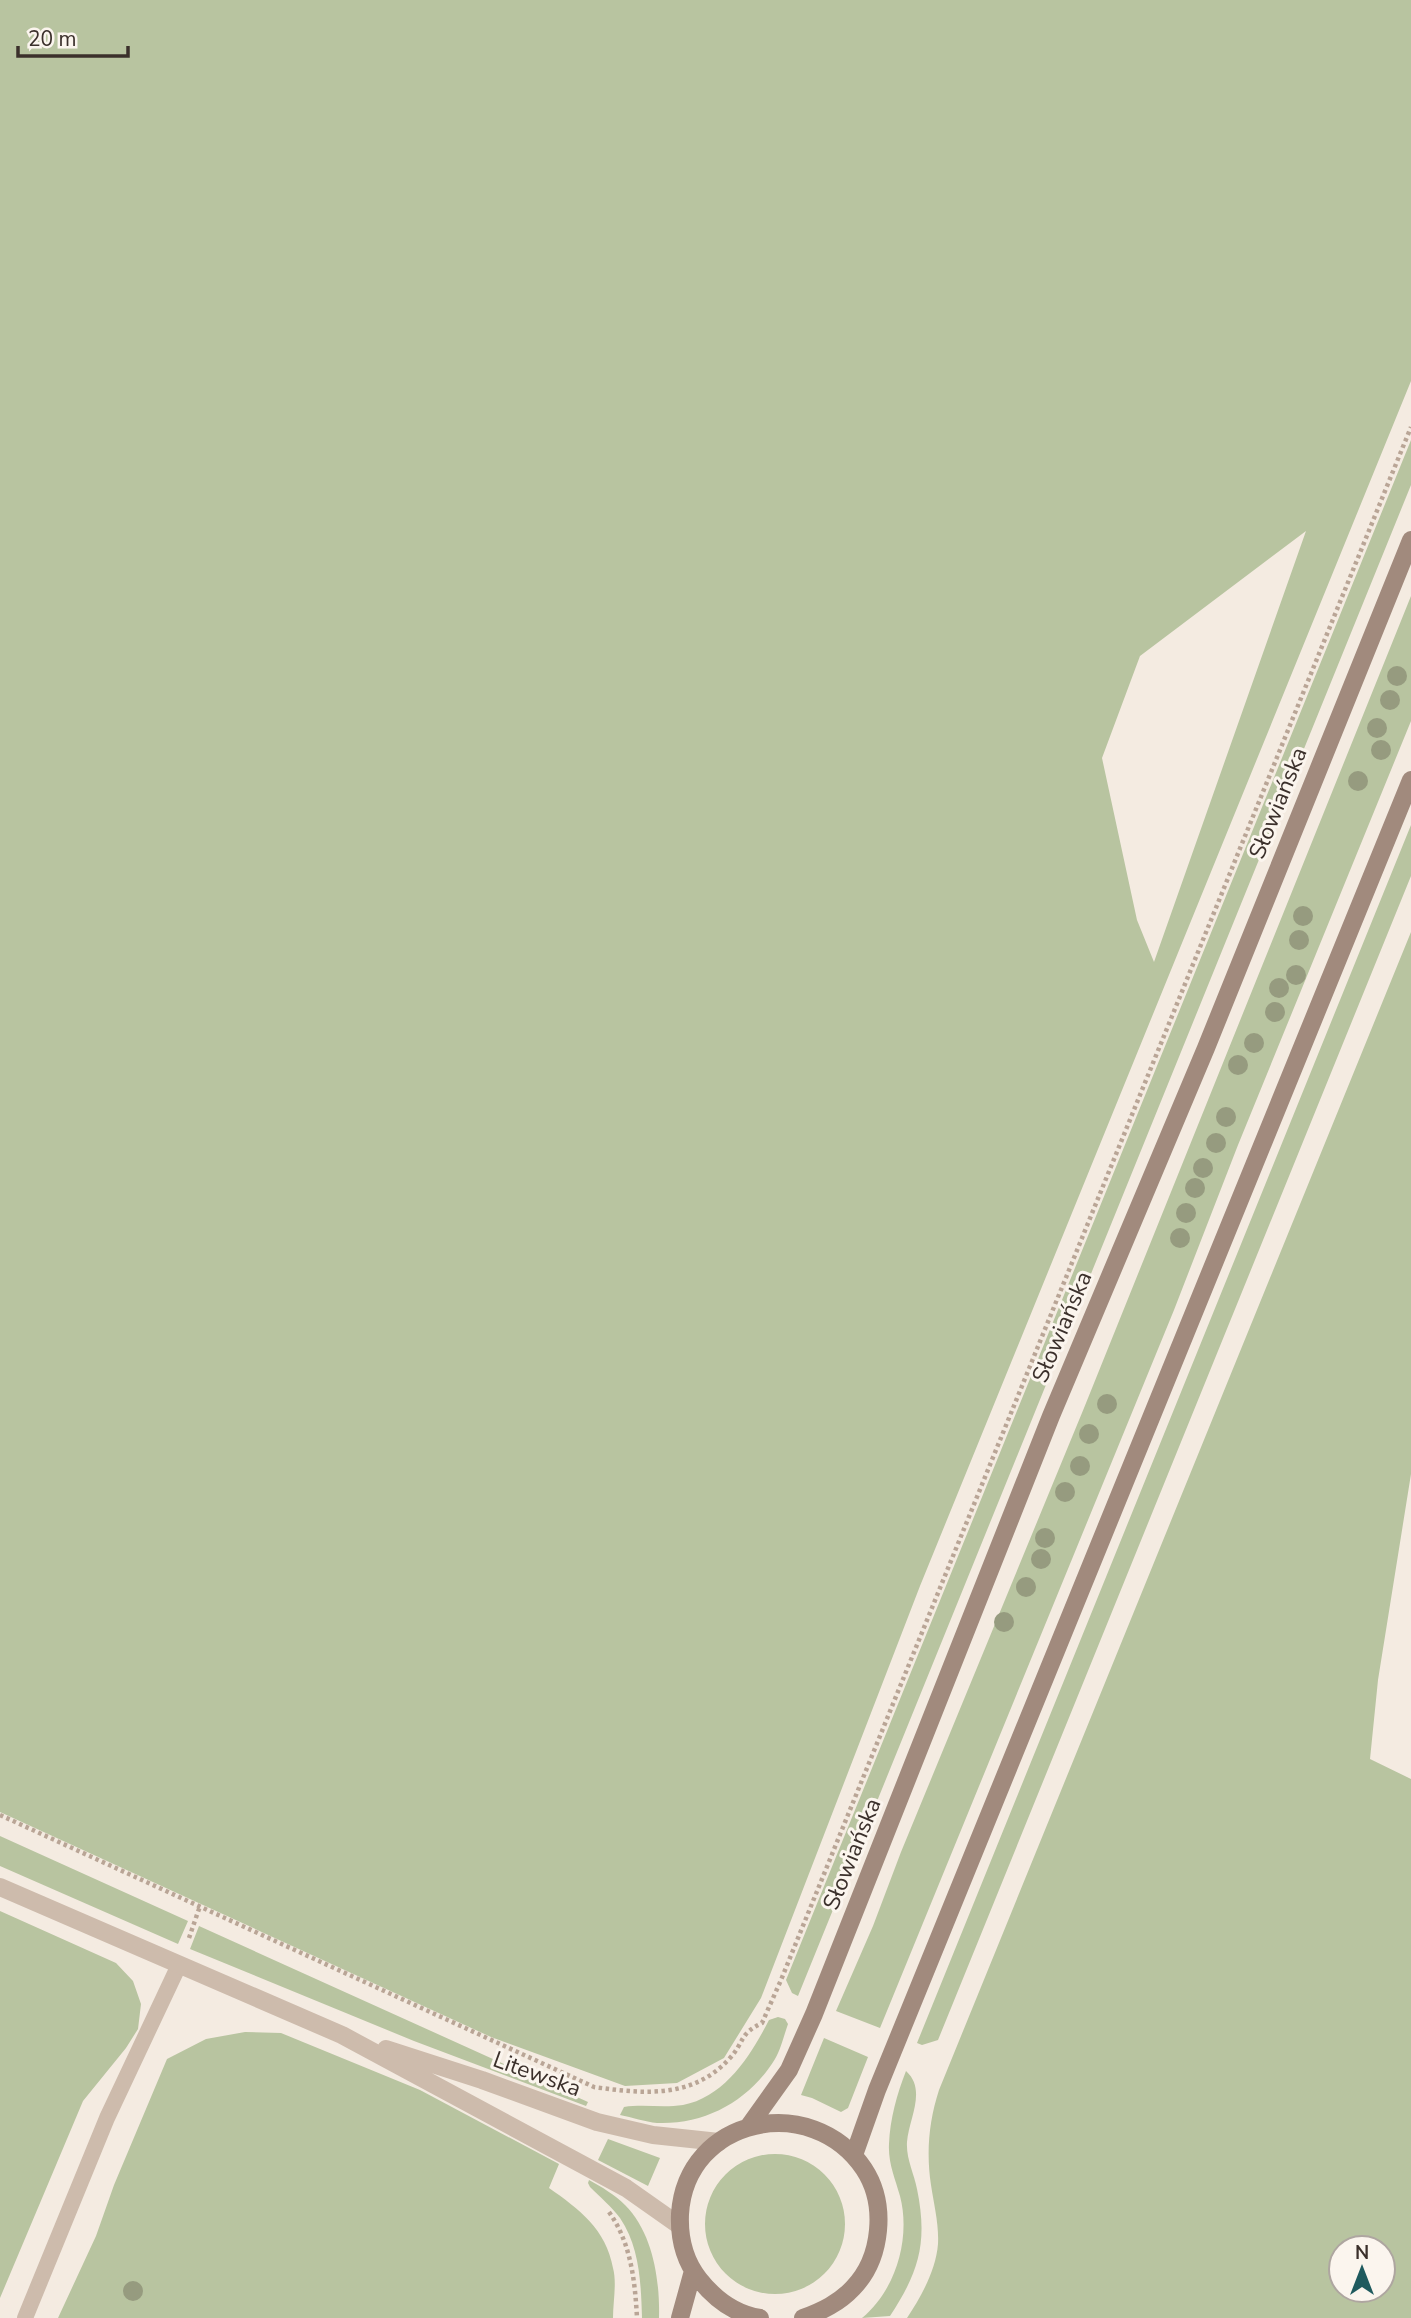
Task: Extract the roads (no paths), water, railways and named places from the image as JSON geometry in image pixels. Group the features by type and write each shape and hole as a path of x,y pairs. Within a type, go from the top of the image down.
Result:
{"main road":[{"name":"Słowiańska","path":"749,2126 789,2070 814,2014 1051,1416 1200,1061 1411,540"},
{"path":"854,2155 877,2090 1411,780"},
{"path":"760,2318 728,2307 708,2291 693,2271 683,2249 681,2202 688,2179 701,2158 719,2142 749,2126 772,2122 794,2123 817,2129 837,2140 854,2155 866,2172 878,2211 874,2251 855,2287 840,2300 803,2318"},
{"path":"680,2318 693,2271"}],"street":[{"name":"Litewska","path":"0,1887 342,2035 626,2188 680,2226"},
{"name":"Litewska","path":"342,2035 482,2080 597,2122 653,2134 719,2142"}],"lane":[{"path":"25,2318 107,2118 179,1965"}]}
